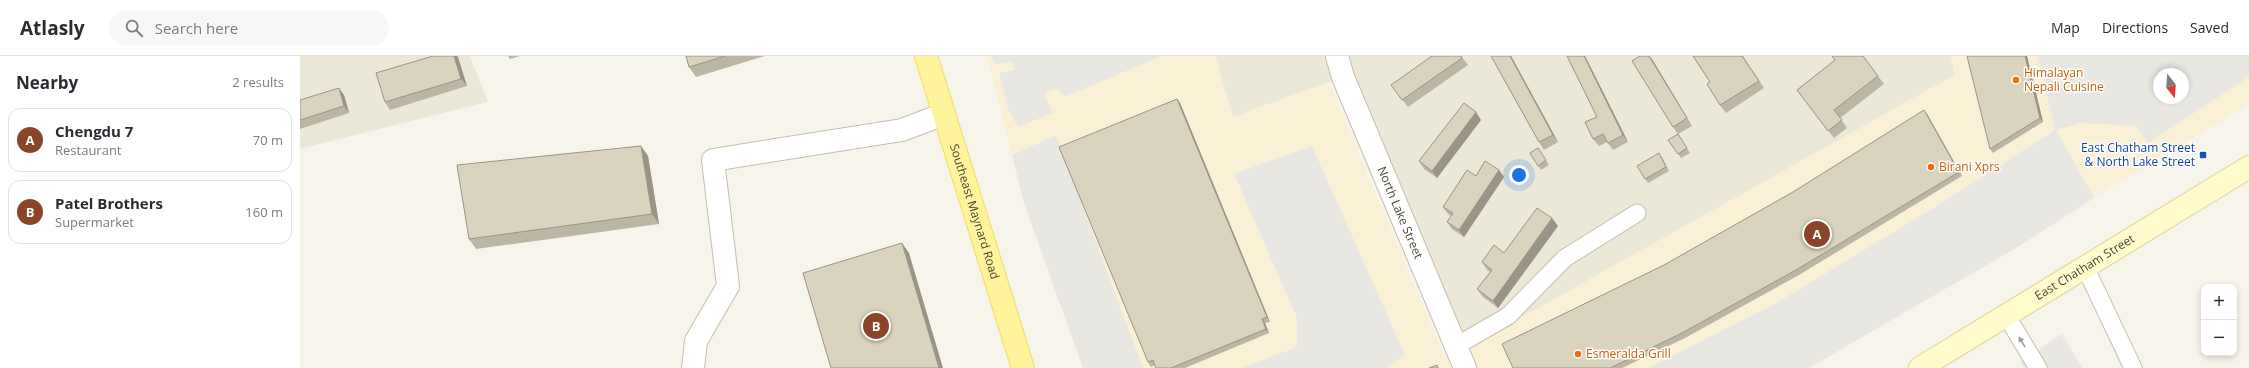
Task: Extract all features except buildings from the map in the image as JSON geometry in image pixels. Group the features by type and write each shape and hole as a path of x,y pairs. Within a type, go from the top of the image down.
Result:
{"main road":[{"name":"Southeast Maynard Road","path":"926,56 1023,368"},
{"name":"East Chatham Street","path":"1920,368 2249,167"}],"street":[{"name":"North Lake Street","path":"1337,56 1343,77 1465,368"},
{"path":"693,368 696,341 728,286 713,160 902,130 944,114"}],"lane":[{"path":"1456,346 1508,316 1565,258 1637,213"},
{"path":"2085,267 2133,368"},
{"path":"2006,315 2038,368"}],"shaded area":[{"path":"300,56 470,56 488,102 300,149"},
{"path":"987,56 1215,56 1233,117 1330,82 1445,358 1472,345 1955,75 1951,56 2249,56 2249,104 1809,368 1083,368 1024,203"},
{"path":"992,56 1162,56 1064,97 1059,90 1052,89 1045,94 1053,113 1018,127 1008,109 999,73 1015,70 1013,62 995,64"},
{"path":"1215,56 1951,56 1955,75 1458,353 1343,77 1233,117"},
{"path":"2037,56 2249,56 2249,77 2148,143 2136,126 2081,123 2056,130 2094,198 2016,248 1809,368 1648,368 1775,304 1935,207 2055,130"},
{"path":"1056,135 1143,368 1083,368 1024,203 1012,155"},
{"path":"1312,146 1405,355 1387,368 1242,368 1297,347 1297,318 1234,174"},
{"path":"2062,334 2082,368 2024,368 2020,361"}],"place":[{"name":"Himalayan Nepali Cuisine","path":"2016,80"},
{"name":"East Chatham Street & North Lake Street","path":"2203,155"},
{"name":"Birani Xprs","path":"1931,167"},
{"name":"Chengdu 7","path":"1817,234"},
{"name":"Patel Brothers","path":"876,326"},
{"name":"Esmeralda Grill","path":"1578,354"}]}
